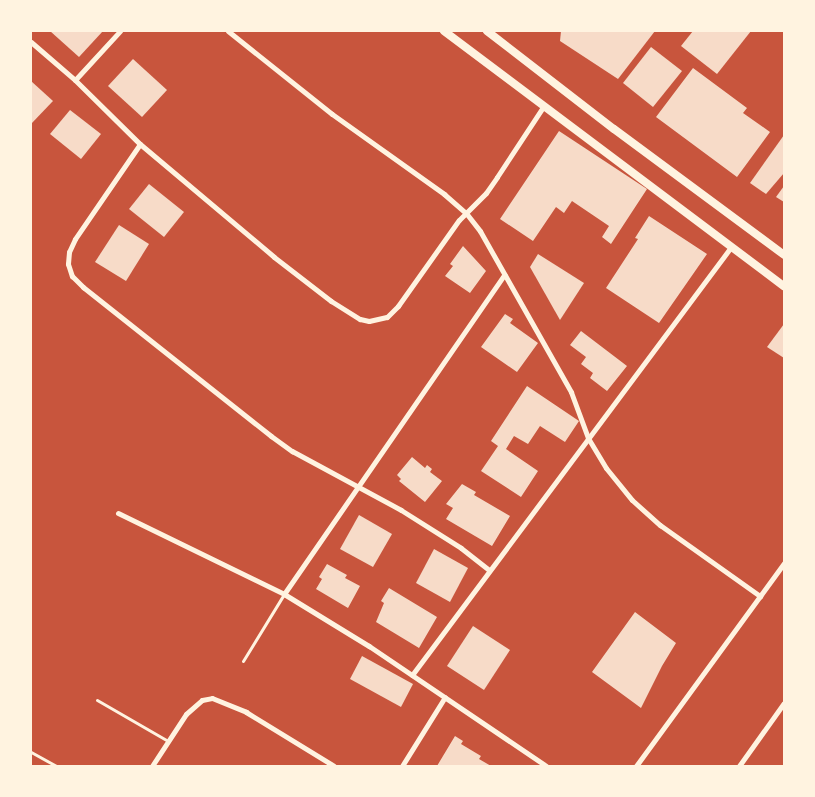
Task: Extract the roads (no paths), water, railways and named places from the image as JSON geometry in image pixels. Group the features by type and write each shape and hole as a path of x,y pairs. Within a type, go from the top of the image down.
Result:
{"main road":[{"path":"444,31 784,286"},
{"path":"487,31 614,129 784,255"}],"street":[{"path":"75,80 120,31"},
{"path":"228,31 332,114 444,194 466,213 480,231 571,392 588,438 606,468 632,500 696,552 760,596"},
{"path":"31,42 75,80 140,144 324,296 350,314 369,321 387,317 398,306 466,213 486,193 543,107"},
{"path":"140,144 75,239 69,252 68,264 72,276 142,336 271,436 292,450 402,510 461,548 489,570"},
{"path":"412,674 731,247"},
{"path":"284,594 504,275"},
{"path":"118,514 284,594 412,674 546,766"},
{"path":"636,766 784,563"},
{"path":"402,766 445,697"},
{"path":"152,766 186,714 195,704 212,698 246,712 334,766"},
{"path":"739,766 784,703"}],"lane":[{"path":"243,661 284,594"},
{"path":"97,700 168,741"},
{"path":"31,752 56,766"}]}
